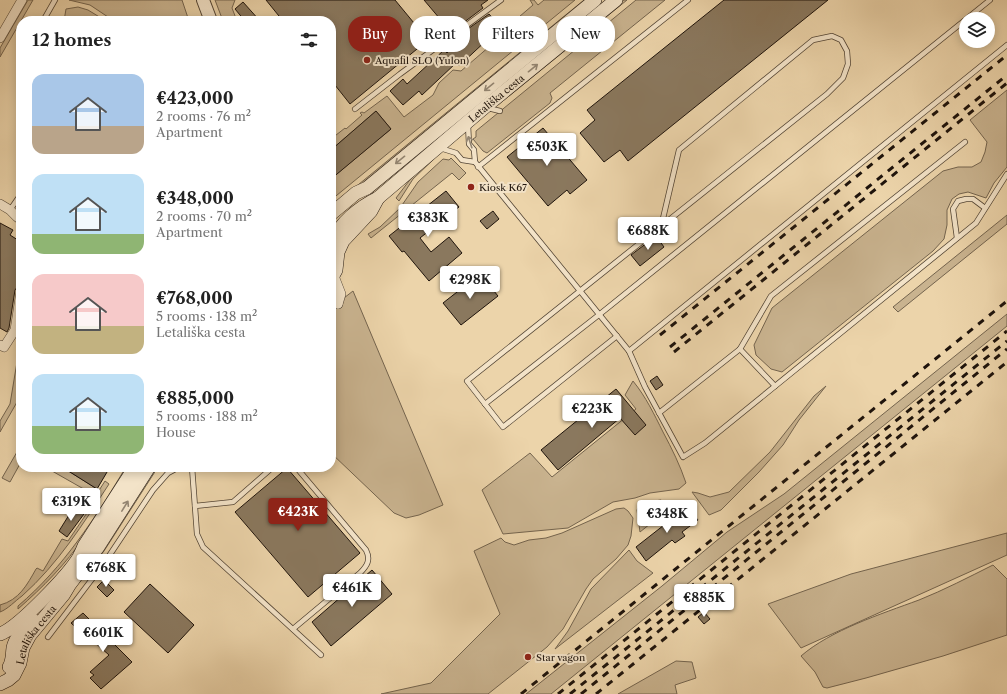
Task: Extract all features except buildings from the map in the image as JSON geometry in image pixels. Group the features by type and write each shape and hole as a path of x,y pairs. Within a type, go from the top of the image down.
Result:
{"main road":[{"name":"Letališka cesta","path":"336,210 356,193 367,188 595,0"},
{"name":"Letališka cesta","path":"336,232 365,204 378,198 485,107 616,0"},
{"name":"Letališka cesta","path":"336,219 360,198 367,188"},
{"name":"Letališka cesta","path":"336,260 343,241 371,212 378,198"},
{"name":"Letališka cesta","path":"13,649 10,641 1,630 11,619 32,601 84,546 132,472"},
{"name":"Letališka cesta","path":"0,684 14,675 19,667 27,640 64,594 107,535 146,472"},
{"name":"Letališka cesta","path":"0,675 6,671 11,664 13,649 21,632 60,591 70,584"}],"street":[{"path":"0,38 22,0"},
{"path":"203,0 209,16"},
{"path":"0,204 16,216"},
{"path":"336,285 341,294 336,302"},
{"path":"2,346 14,330 16,319"}],"lane":[{"path":"46,16 55,0"},
{"path":"355,109 501,0"},
{"path":"478,167 688,0"},
{"path":"485,404 600,314 990,0"},
{"path":"617,336 503,427 467,381 580,292 827,94 844,78 848,64 848,51 841,40 832,36 813,40 679,150 661,227"},
{"path":"629,351 1007,45"},
{"path":"485,107 500,111"},
{"path":"468,122 469,144 474,150 475,162 478,167 629,351 645,388 682,457 705,443 976,223 1007,174"},
{"path":"659,413 740,349 771,296 965,142"},
{"path":"438,147 456,153 462,160 475,162"},
{"path":"957,238 954,209 958,201 973,199 986,208"},
{"path":"10,210 16,201"},
{"path":"740,349 775,386"},
{"path":"48,637 105,562 153,490 170,472"},
{"path":"192,472 197,534 203,547 321,655"},
{"path":"195,506 233,502 267,472"},
{"path":"293,629 365,569 369,560 369,555 366,550 300,472"}],"shaded area":[{"path":"28,0 33,0 24,16 19,16"},
{"path":"69,0 182,0 187,16 106,16 90,5"},
{"path":"215,0 235,0 232,8 235,16 221,16"},
{"path":"530,0 534,0 538,5 544,0 575,0 548,22 548,16 520,16 533,5"},
{"path":"584,0 587,0 568,16 564,16"},
{"path":"624,0 627,0 607,16 604,16"},
{"path":"636,0 665,0 615,40 615,17"},
{"path":"78,7 88,10 98,16 65,16 66,9"},
{"path":"16,21 16,29 0,57 0,48"},
{"path":"556,23 556,26 548,32 548,29"},
{"path":"483,52 512,52 336,196 336,175 391,129 376,111 336,146 336,135 345,128 346,129 362,115 360,113 364,113 387,96 404,117 433,95 439,83 453,70 461,71"},
{"path":"520,52 524,52 353,193 336,204"},
{"path":"560,52 563,52 498,105 497,104"},
{"path":"572,52 601,52 550,93 552,98 550,103 487,153 483,151 473,139 476,137 476,131"},
{"path":"1007,90 1007,167 994,183 986,198 968,192 959,194 952,199 947,210 947,225 944,239 933,251 782,372 771,369 756,355 754,345 772,308 943,171 958,167 972,167 981,162 987,142 970,120"},
{"path":"436,157 413,179 399,201 396,198 412,177"},
{"path":"451,158 466,173 459,180 452,173 371,238 368,234 380,227 400,208 418,182 443,159 449,160"},
{"path":"1007,215 1007,224 898,312 893,307"},
{"path":"353,291 443,505 419,515 406,518 394,513 336,458 336,304"},
{"path":"1007,314 1007,326 551,694 526,694 662,586 727,532 784,494"},
{"path":"16,368 16,404 0,432 0,421 10,404"},
{"path":"633,381 653,412 676,457 686,483 679,489 650,493 635,498 613,502 568,528 503,534 482,490 530,453 552,477 636,409 625,395"},
{"path":"826,386 799,420 783,445 759,472 721,510 709,515 692,492 710,497 729,492 770,452 814,396"},
{"path":"16,454 16,471 10,482 2,478"},
{"path":"54,472 70,472 97,489 96,491 98,492 105,481 109,484 90,514 47,571 22,596 9,607 0,612 0,605 12,600 22,591 37,568 43,571 62,539 68,541 91,507 83,502 89,492"},
{"path":"123,472 126,472 96,520 70,557 54,575 18,609 18,606 50,575 78,541 103,505"},
{"path":"152,472 155,472 104,551 57,610"},
{"path":"661,500 670,508 640,532 637,510 641,503"},
{"path":"624,508 633,518 631,536 628,545 616,559 593,579 563,629 547,647 488,694 381,694 431,683 500,614 474,551 501,538 505,542 514,545 529,540 546,538 562,533 616,509"},
{"path":"1007,533 1007,555 801,648 768,604 851,574"},
{"path":"629,550 637,561 653,573 555,649 568,631 591,589"},
{"path":"993,565 1007,579 1007,635 943,656 827,688 823,687 815,672 801,656 827,638 873,617 919,600"},
{"path":"676,661 692,662 696,678 675,685 677,694 618,694"}],"railway":[{"path":"660,335 1007,55"},
{"path":"670,347 1007,75"},
{"path":"674,352 1007,83"},
{"path":"521,694 1007,301"},
{"path":"558,694 1007,331"},
{"path":"570,694 1007,341"},
{"path":"581,694 1007,349"},
{"path":"596,694 1007,362"}],"place":[{"name":"Aquafil SLO (Yulon)","path":"367,60"},
{"name":"Kiosk K67","path":"471,187"},
{"name":"Star vagon","path":"528,657"}]}
